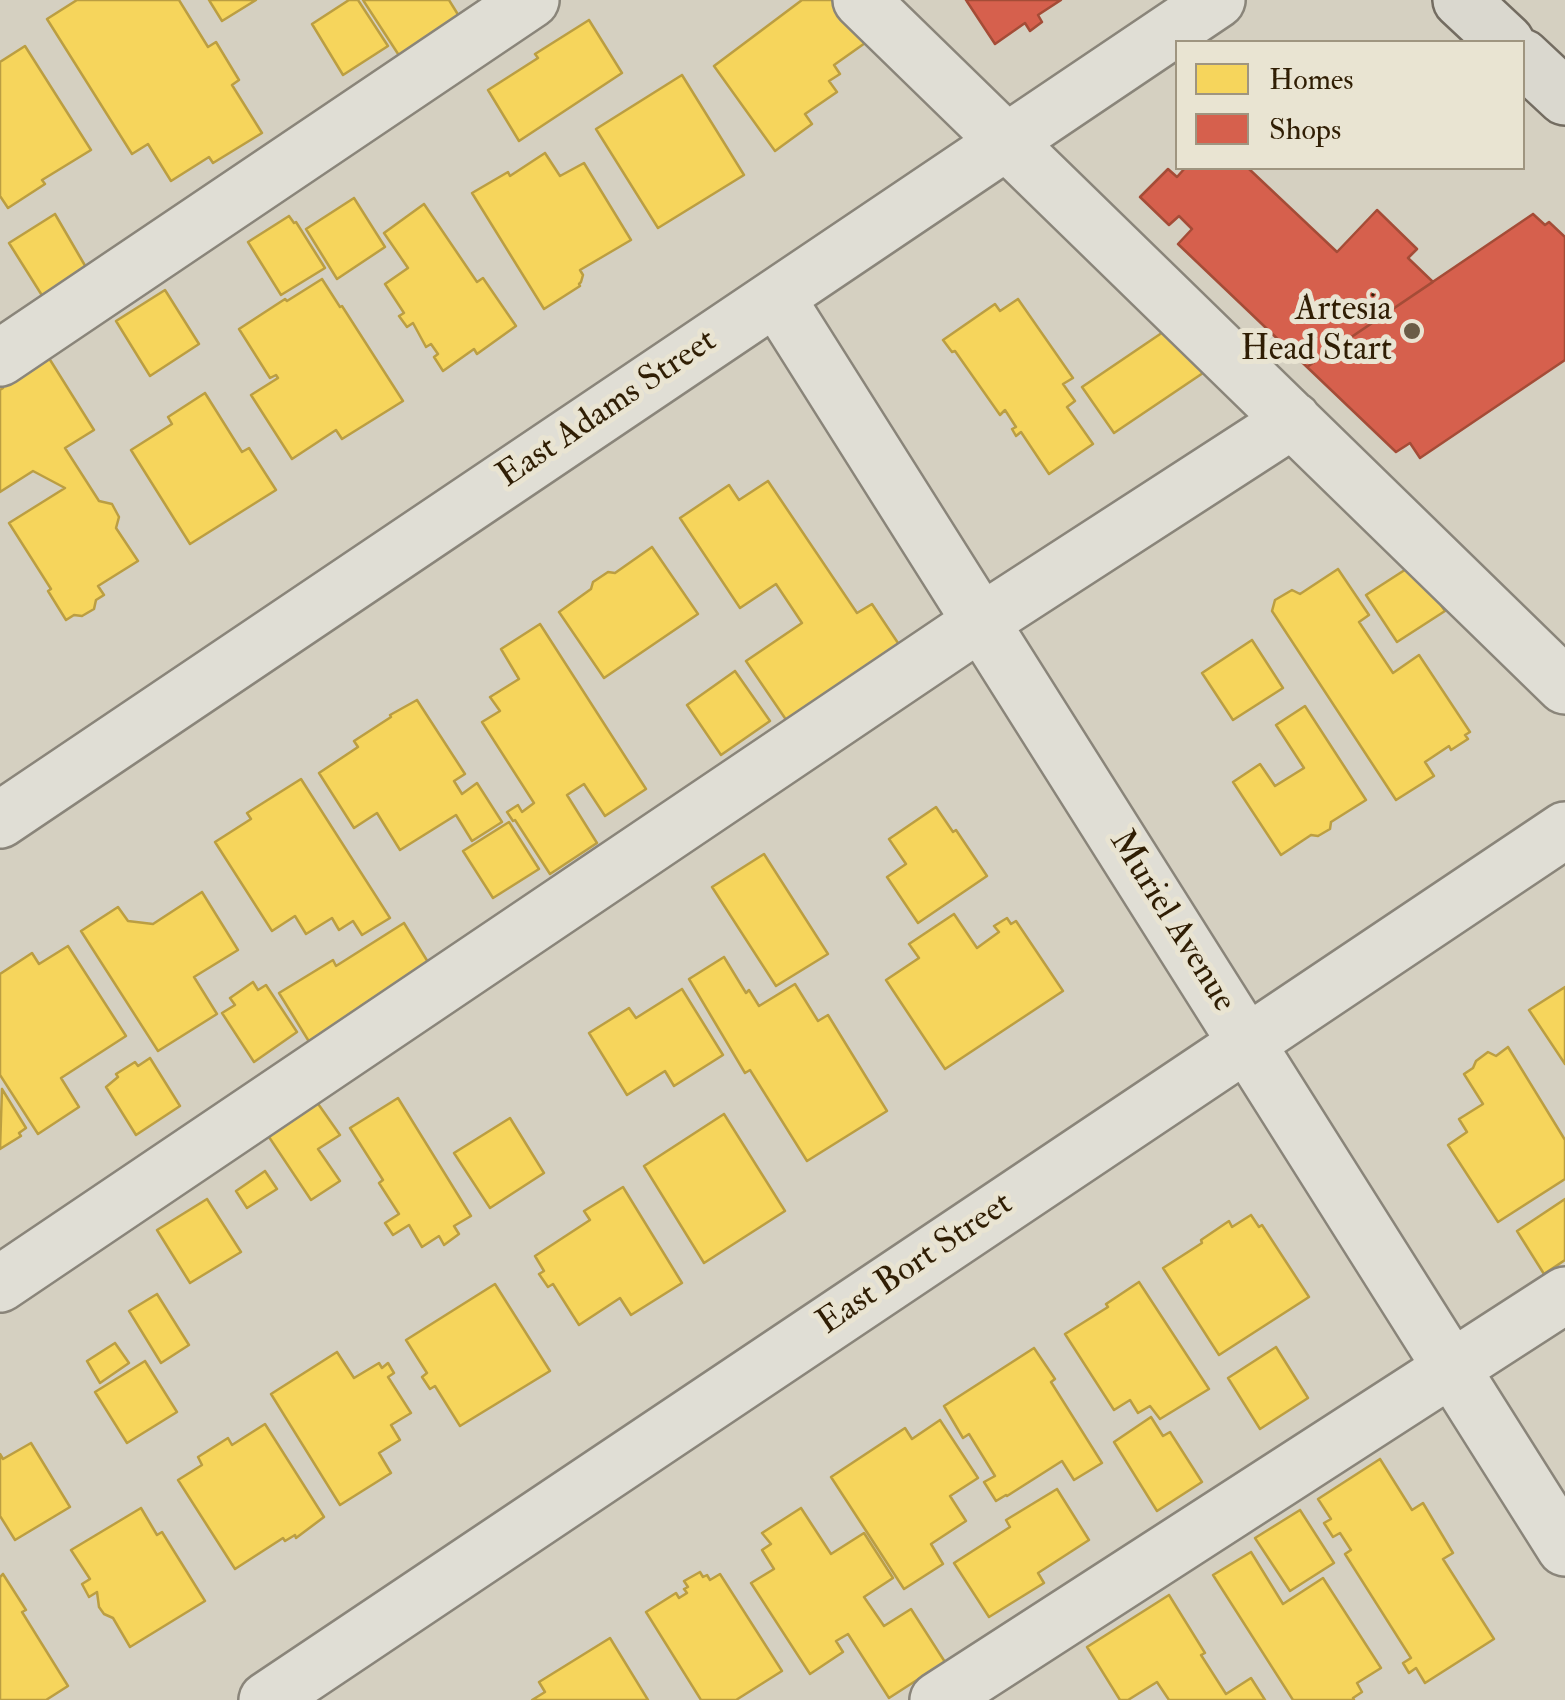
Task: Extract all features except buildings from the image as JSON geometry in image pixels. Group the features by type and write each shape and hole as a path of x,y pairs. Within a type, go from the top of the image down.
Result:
{"main road":[{"path":"1461,0 1504,40"},
{"path":"1525,61 1565,97"}],"street":[{"path":"0,358 531,0"},
{"path":"861,0 1565,686"},
{"name":"East Adams Street","path":"0,820 1217,0"},
{"name":"Muriel Avenue","path":"776,297 1565,1548"},
{"path":"0,1284 981,622 1293,420"},
{"name":"East Bort Street","path":"267,1700 1565,830"},
{"path":"938,1700 1565,1296"}],"place":[{"name":"Artesia Head Start","path":"1412,331"}]}
